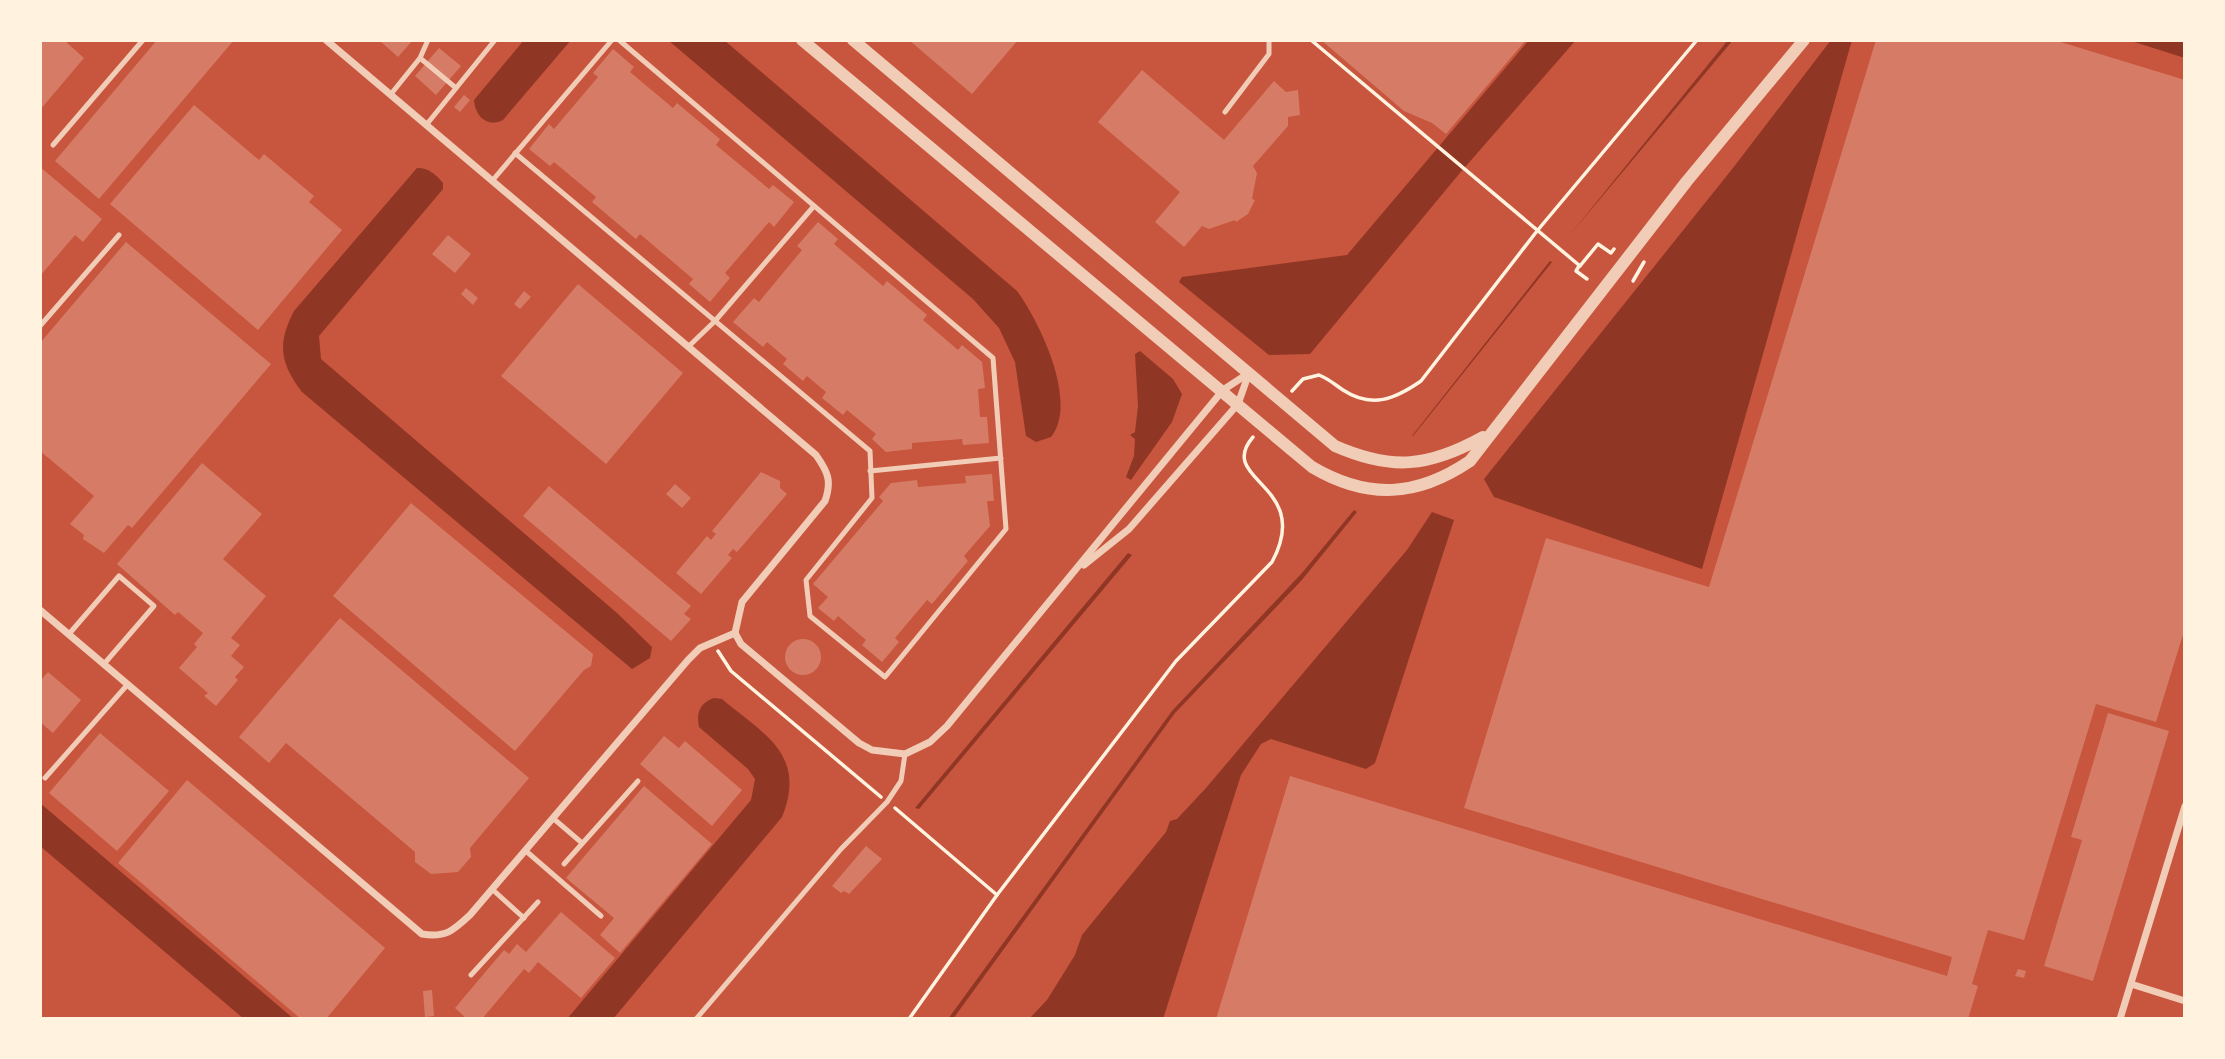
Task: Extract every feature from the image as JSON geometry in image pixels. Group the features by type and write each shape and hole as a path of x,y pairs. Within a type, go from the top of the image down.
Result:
{"street":[{"path":"326,40 816,455 827,471 830,486 825,500 742,602 735,633 741,644 859,743 884,754 905,754 930,742 947,726 1078,570 1099,538 1223,390 1249,373"},
{"path":"802,40 1312,467 1352,486 1395,491 1428,485 1470,461 1487,435 1804,40"},
{"path":"853,40 1249,373 1281,404 1335,446 1361,457 1392,464 1440,457 1487,435"},
{"path":"1078,570 1129,529 1238,404 1249,373"},
{"path":"40,610 422,934 439,937 450,933 493,890 688,660 700,648 735,633"},
{"path":"2120,1019 2185,806"},
{"path":"2131,984 2185,1001"}],"lane":[{"path":"53,145 143,40"},
{"path":"390,94 420,58 428,40"},
{"path":"427,124 495,40"},
{"path":"492,181 612,40"},
{"path":"515,153 870,451 872,498 806,580 810,616 884,677 1006,528 993,358 619,40"},
{"path":"1225,112 1269,54 1269,40"},
{"path":"420,58 456,88"},
{"path":"688,346 715,321 814,206"},
{"path":"40,326 119,235"},
{"path":"870,471 1001,458"},
{"path":"69,634 119,576 154,606 104,664"},
{"path":"45,778 128,684"},
{"path":"696,1019 841,849 887,802 901,781 905,754"},
{"path":"564,864 638,781"},
{"path":"554,819 582,843"},
{"path":"526,851 601,916"},
{"path":"493,890 524,918"},
{"path":"471,975 538,902"}],"path":[{"path":"1311,40 1580,266"},
{"path":"1281,404 1303,379 1319,375 1361,399 1377,402 1396,398 1421,381 1537,231 1697,40"},
{"path":"1633,281 1650,248 1642,240"},
{"path":"1587,279 1576,271 1598,244 1611,253 1618,246"},
{"path":"909,1019 997,895 1176,661 1272,562 1283,533 1281,510 1270,491 1248,472 1243,460 1245,447 1264,425"},
{"path":"715,642 720,657 731,671 997,895"}],"shaded area":[{"path":"524,40 571,40 503,120 487,121 479,115 474,100"},
{"path":"668,40 724,40 1017,291 1045,341 1058,383 1061,404 1058,422 1051,437 1036,442 1026,436 1015,362 999,328 973,299"},
{"path":"1529,40 1576,40 1459,174 1310,354 1269,355 1179,282 1182,277 1347,255"},
{"path":"1728,40 1733,40 1569,236"},
{"path":"1831,40 1852,40 1702,569 1494,497 1484,479 1733,168"},
{"path":"2128,40 2185,40 2185,58"},
{"path":"417,168 434,174 443,183 443,189 319,336 321,359 617,613 652,647 650,658 632,669 302,392 289,372 283,343 294,311"},
{"path":"1550,261 1552,262 1412,436"},
{"path":"1140,351 1173,379 1182,394 1172,422 1131,480 1126,477 1134,456 1135,439 1130,435 1135,432 1138,406 1135,354"},
{"path":"1354,510 1357,512 1301,581 1175,713 953,1019 948,1019 1172,711 1302,573"},
{"path":"1432,512 1454,520 1375,763 1366,769 1271,739 1261,744 1241,775 1163,1019 1029,1019 1047,1000 1075,955 1082,935 1166,832 1170,821 1177,819 1206,788 1407,550"},
{"path":"1128,553 1132,555 919,809 915,808"},
{"path":"714,698 722,699 778,748 789,777 788,796 782,817 613,1019 567,1019 751,800 755,779 748,769 699,727 700,709"},
{"path":"40,803 294,1019 244,1019 40,846"}],"building":[{"path":"40,40 64,40 84,58 40,110"},
{"path":"157,40 234,40 99,199 55,161"},
{"path":"379,40 413,40 398,57"},
{"path":"909,40 1018,40 972,94"},
{"path":"1321,40 1526,40 1446,134 1432,123 1404,111"},
{"path":"1876,40 2054,40 2185,80 2185,628 2156,722 2096,704 2024,940 1988,930 1972,984 1978,986 1968,1019 1216,1019 1290,776 1947,976 1952,957 1464,808 1546,538 1709,587"},
{"path":"439,48 461,66 436,95 415,76"},
{"path":"613,49 634,67 630,72 673,108 677,103 720,139 716,145 769,189 773,185 794,202 774,227 769,222 725,273 730,278 710,302 689,284 693,279 640,234 636,239 592,202 596,197 554,162 550,166 529,149 549,124 554,129 598,77 593,73"},
{"path":"1142,70 1224,140 1274,81 1286,92 1298,90 1300,115 1288,117 1288,126 1253,166 1257,173 1252,199 1255,200 1248,214 1236,222 1235,220 1209,229 1202,226 1184,247 1155,222 1180,192 1098,122"},
{"path":"464,95 470,100 460,112 454,107"},
{"path":"194,105 259,160 264,154 314,196 309,202 342,230 258,330 110,204"},
{"path":"40,167 102,219 83,242 75,235 40,276"},
{"path":"818,222 838,239 834,244 883,286 887,281 927,315 923,320 958,350 962,345 982,362 985,388 978,389 980,417 987,417 989,443 963,445 962,439 912,443 912,449 886,452 872,439 876,434 847,410 843,415 822,398 826,392 807,376 803,381 783,364 787,359 767,342 763,347 733,322 754,298 759,302 802,250 797,246"},
{"path":"448,235 471,254 455,273 432,254"},
{"path":"126,242 271,364 132,528 128,525 104,553 83,539 84,535 70,524 94,496 40,451 40,343"},
{"path":"578,284 683,373 606,464 501,376"},
{"path":"466,288 478,298 473,305 461,294"},
{"path":"524,291 531,297 520,309 514,304"},
{"path":"202,463 262,514 223,559 266,596 231,638 240,645 231,656 244,667 235,677 238,680 216,706 204,696 208,693 179,668 197,647 194,644 203,633 178,612 175,615 117,564"},
{"path":"761,472 780,481 780,488 787,494 737,552 733,549 728,555 732,558 701,594 676,573 707,536 711,540 716,534 712,531"},
{"path":"992,474 994,501 987,501 990,526 964,556 968,561 932,604 927,600 895,638 899,642 882,662 862,645 866,640 838,616 834,621 818,608 828,597 813,584 883,501 879,497 891,483 917,480 918,487 966,483 965,476"},
{"path":"675,484 691,498 682,508 666,494"},
{"path":"549,486 691,606 684,614 691,619 671,641 523,516"},
{"path":"411,503 593,654 591,666 584,670 515,751 333,596"},
{"path":"340,618 529,778 470,848 471,857 458,872 431,874 415,862 415,852 286,743 269,763 239,737"},
{"path":"803,639 816,644 821,657 816,670 803,675 790,670 785,657 790,644"},
{"path":"48,672 81,700 53,733 40,722 40,681"},
{"path":"2108,713 2169,731 2093,981 2044,966 2082,840 2071,837"},
{"path":"100,733 169,791 117,851 49,793"},
{"path":"664,736 679,748 685,741 742,790 712,826 640,764"},
{"path":"187,780 385,948 326,1019 301,1019 118,863"},
{"path":"644,786 712,844 620,953 600,935 614,918 566,878"},
{"path":"866,846 882,859 849,894 844,891 841,893 832,886"},
{"path":"561,912 615,958 581,998 538,962 529,973 524,969 482,1019 467,1019 455,1008 504,950 509,954 517,944 526,952"},
{"path":"2018,969 2026,971 2024,978 2015,976"},
{"path":"432,990 434,1016 425,1017 423,991"}]}
